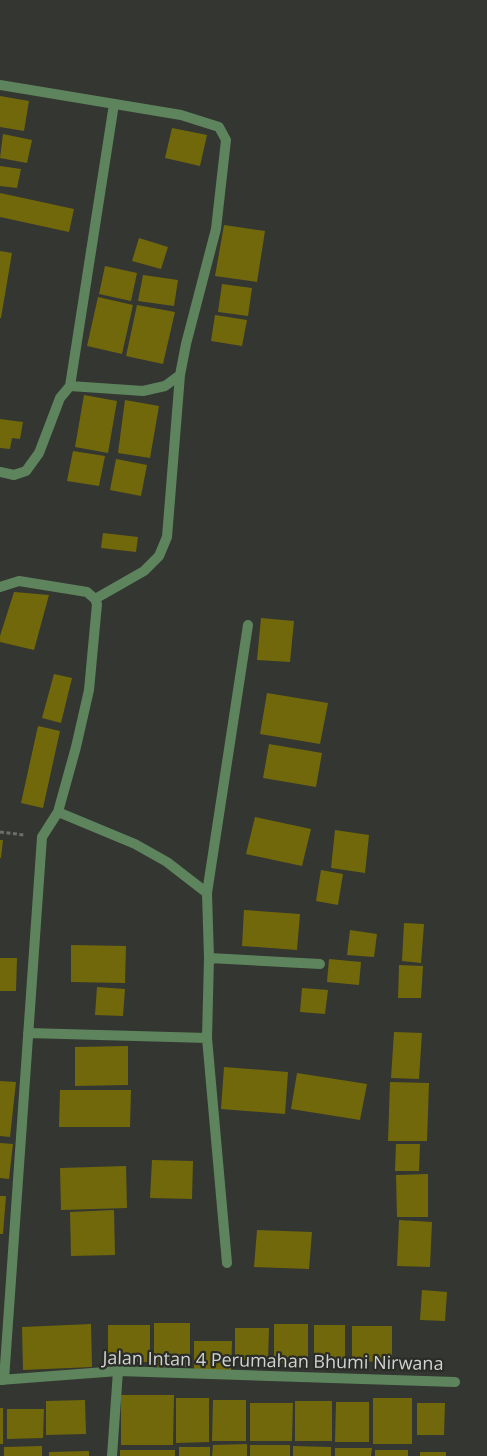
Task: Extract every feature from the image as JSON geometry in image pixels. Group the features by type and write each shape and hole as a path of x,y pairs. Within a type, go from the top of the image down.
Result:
{"street":[{"path":"0,85 181,115 219,127 226,140 216,229 186,344 180,375 167,536 160,556 144,571 95,599"},
{"path":"0,472 14,475 26,472 39,453 60,398 70,386 114,104"},
{"path":"70,386 143,391 165,386 180,375"},
{"path":"0,587 19,581 87,592 95,599 96,604 89,690 76,747 58,812 42,837 2,1380"},
{"path":"227,1263 207,1038 207,893 248,625"},
{"path":"58,812 135,844 167,862 207,893"},
{"path":"208,958 320,964"},
{"path":"28,1033 207,1038"},
{"path":"112,1456 118,1371"},
{"name":"Jalan Intan 4 Perumahan Bhumi Nirwana","path":"2,1380 118,1371 455,1382"}],"building":[{"path":"0,96 29,101 24,131 0,127"},
{"path":"172,128 207,135 200,166 165,158"},
{"path":"3,134 32,140 27,163 0,158"},
{"path":"0,166 21,169 17,188 0,186"},
{"path":"0,193 74,209 69,232 0,217"},
{"path":"224,225 265,231 257,282 215,276"},
{"path":"139,238 168,247 161,269 132,261"},
{"path":"0,251 12,253 1,318 0,318"},
{"path":"105,266 137,273 131,301 99,294"},
{"path":"143,275 178,280 174,306 138,301"},
{"path":"222,284 252,288 248,316 218,312"},
{"path":"98,297 133,305 122,354 87,346"},
{"path":"137,305 175,312 163,364 126,356"},
{"path":"215,315 247,320 242,346 211,341"},
{"path":"84,395 117,401 108,453 75,447"},
{"path":"125,400 159,406 150,458 118,453"},
{"path":"0,419 23,422 20,439 12,438 10,449 0,448"},
{"path":"73,451 105,456 99,486 67,481"},
{"path":"116,459 147,465 141,496 110,490"},
{"path":"103,533 138,537 136,552 101,548"},
{"path":"14,592 49,595 34,650 0,642 0,636"},
{"path":"261,618 294,621 290,662 257,660"},
{"path":"54,674 72,678 61,723 42,718"},
{"path":"267,693 328,703 320,744 260,734"},
{"path":"38,726 60,731 43,808 21,803"},
{"path":"269,744 322,753 316,787 263,778"},
{"path":"255,817 311,829 302,866 246,854"},
{"path":"335,830 369,835 365,873 331,868"},
{"path":"0,840 3,840 1,858 0,858"},
{"path":"321,870 343,874 338,905 316,901"},
{"path":"244,910 300,914 297,950 242,946"},
{"path":"404,923 424,924 421,963 402,961"},
{"path":"350,930 377,934 374,957 347,955"},
{"path":"71,945 126,946 125,983 71,982"},
{"path":"0,958 17,958 16,991 0,991"},
{"path":"329,959 361,962 359,985 327,982"},
{"path":"399,965 423,966 421,998 398,998"},
{"path":"97,987 125,989 123,1016 95,1015"},
{"path":"302,988 328,990 325,1014 300,1012"},
{"path":"394,1032 422,1033 419,1079 391,1078"},
{"path":"128,1046 128,1085 75,1086 75,1047"},
{"path":"224,1067 288,1072 285,1114 221,1109"},
{"path":"297,1073 367,1084 360,1120 291,1109"},
{"path":"0,1081 16,1082 10,1137 0,1136"},
{"path":"390,1082 429,1083 427,1141 388,1141"},
{"path":"60,1090 131,1090 130,1127 59,1127"},
{"path":"0,1143 13,1144 9,1179 0,1178"},
{"path":"396,1144 420,1144 419,1171 395,1171"},
{"path":"152,1160 193,1161 192,1199 150,1198"},
{"path":"126,1166 127,1208 61,1210 60,1168"},
{"path":"428,1174 428,1217 397,1217 396,1175"},
{"path":"0,1196 6,1196 3,1234 0,1234"},
{"path":"114,1210 115,1255 71,1256 70,1212"},
{"path":"399,1220 432,1222 430,1267 397,1266"},
{"path":"257,1230 312,1232 309,1269 254,1267"},
{"path":"422,1290 447,1292 445,1321 420,1320"},
{"path":"154,1323 190,1323 190,1367 154,1367"},
{"path":"91,1324 92,1367 23,1370 22,1327"},
{"path":"274,1324 308,1324 308,1363 274,1363"},
{"path":"108,1325 150,1325 150,1362 108,1362"},
{"path":"314,1325 345,1325 345,1360 314,1360"},
{"path":"352,1326 392,1326 392,1362 352,1361"},
{"path":"235,1328 269,1328 268,1360 235,1360"},
{"path":"194,1341 232,1341 231,1371 194,1371"},
{"path":"121,1395 174,1395 173,1445 121,1445"},
{"path":"176,1398 209,1398 209,1442 176,1443"},
{"path":"373,1398 412,1398 412,1444 373,1444"},
{"path":"85,1400 86,1434 46,1435 46,1401"},
{"path":"213,1400 246,1400 246,1441 212,1441"},
{"path":"295,1401 332,1401 332,1441 295,1441"},
{"path":"336,1402 369,1402 369,1442 335,1442"},
{"path":"250,1403 293,1403 292,1441 250,1441"},
{"path":"417,1403 445,1403 444,1435 417,1435"},
{"path":"0,1408 3,1408 3,1444 0,1444"},
{"path":"7,1409 44,1409 43,1438 7,1439"},
{"path":"247,1444 247,1456 212,1456 213,1445"},
{"path":"250,1445 290,1445 290,1456 250,1456"},
{"path":"42,1446 42,1456 4,1456 4,1447"},
{"path":"293,1446 331,1447 331,1456 293,1456"},
{"path":"179,1447 210,1447 210,1456 179,1456"},
{"path":"335,1448 372,1448 371,1456 335,1456"},
{"path":"120,1450 175,1450 175,1456 120,1456"},
{"path":"375,1450 408,1450 408,1456 375,1456"},
{"path":"89,1451 89,1456 49,1456 49,1452"},
{"path":"420,1452 446,1452 446,1456 420,1456"}]}
